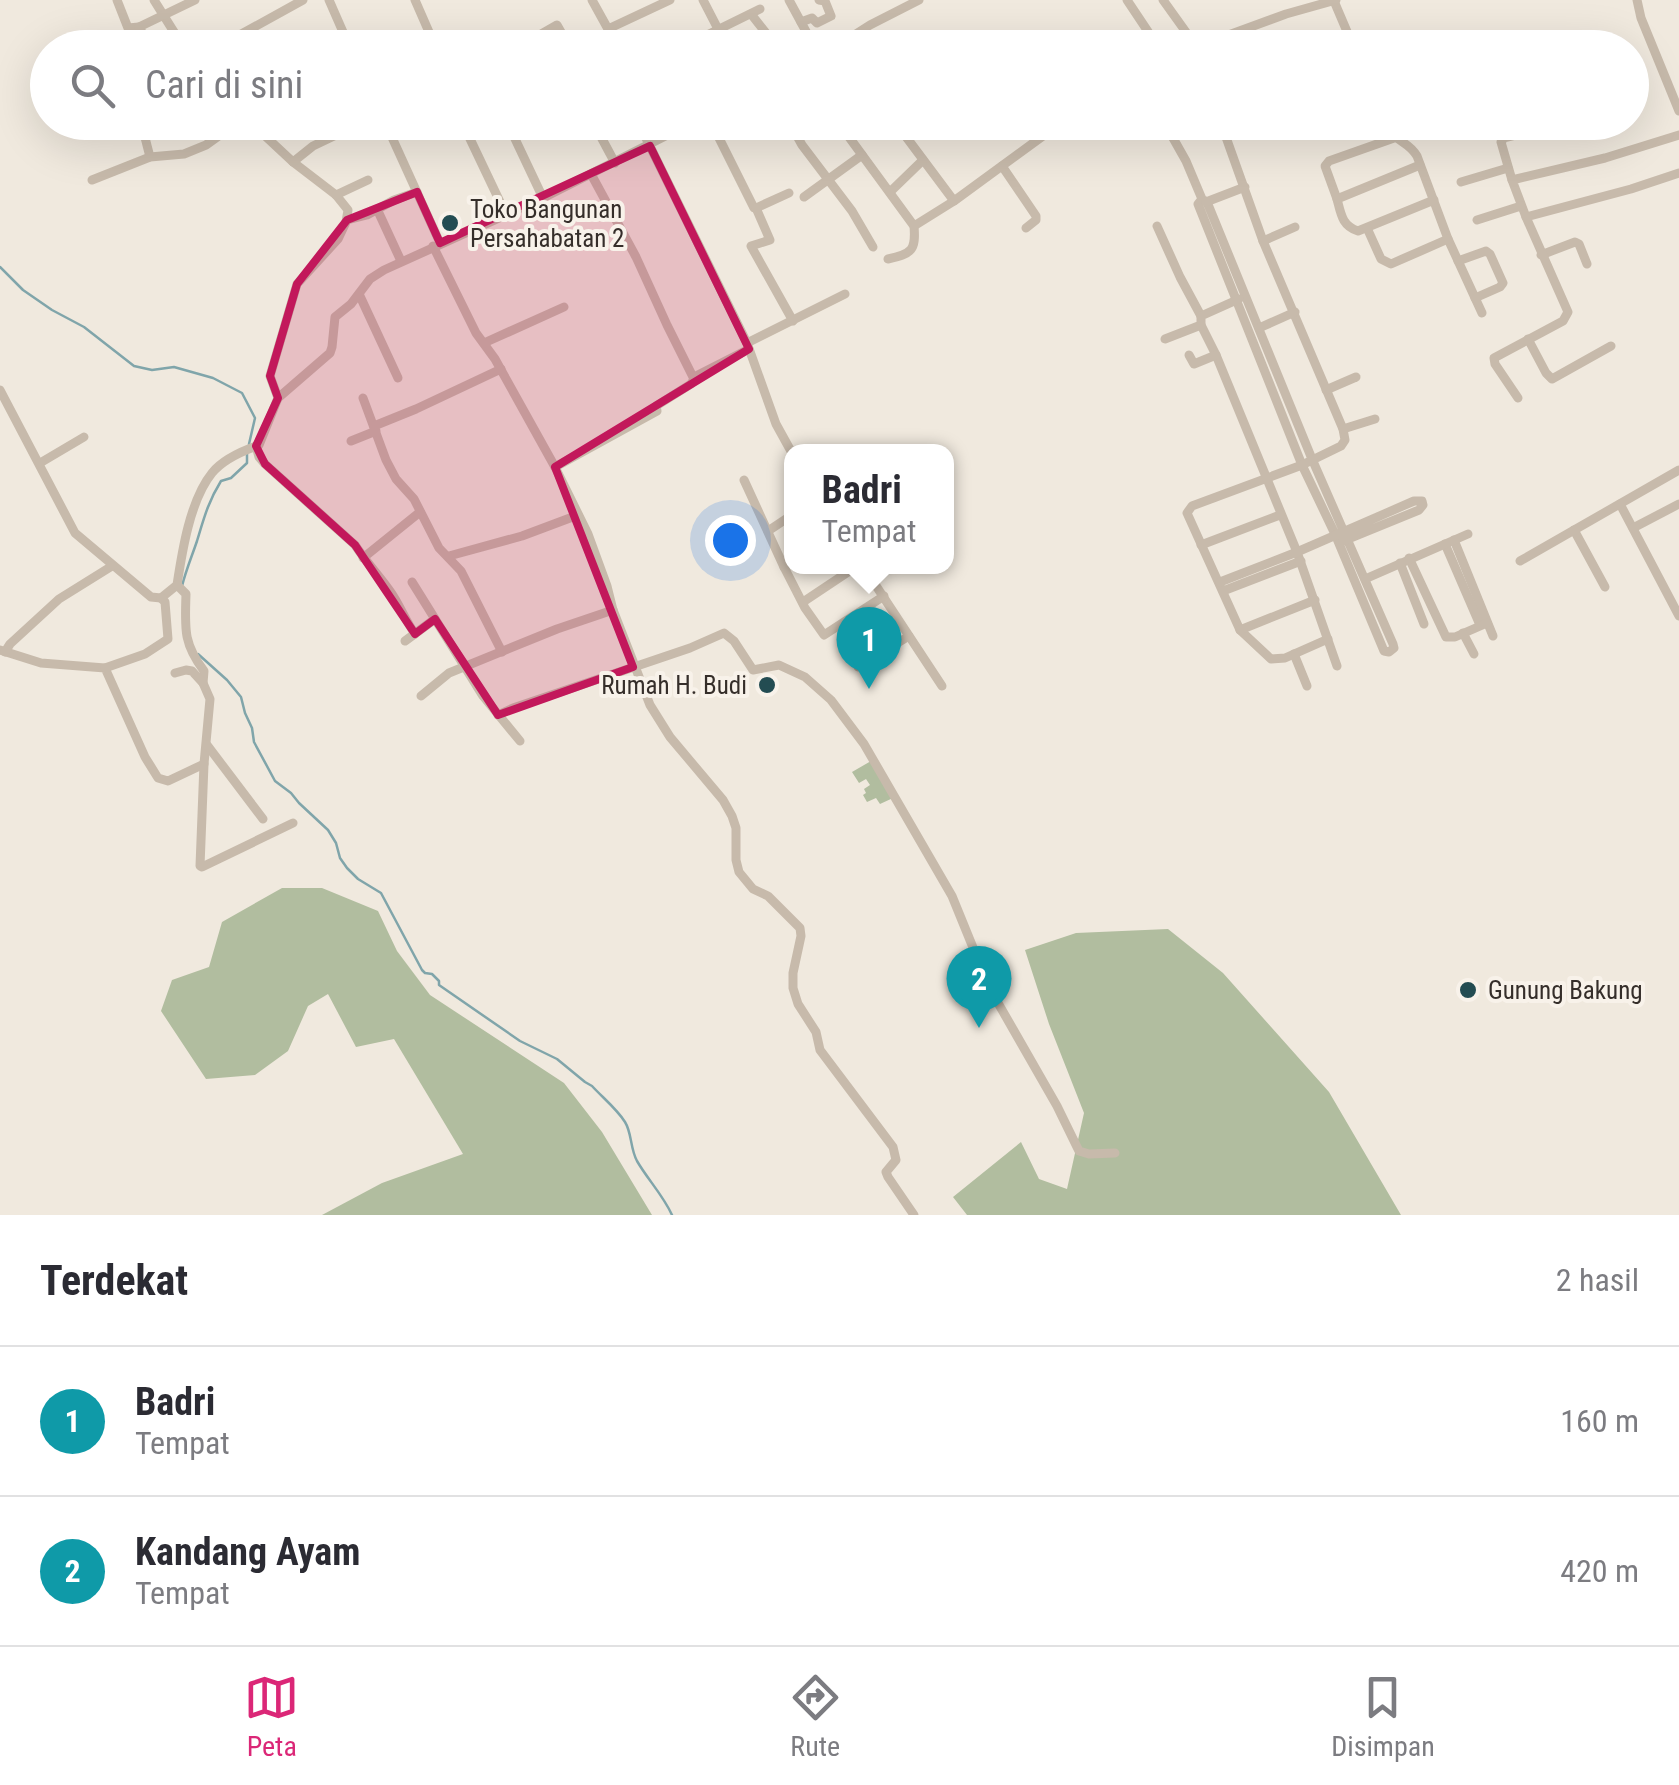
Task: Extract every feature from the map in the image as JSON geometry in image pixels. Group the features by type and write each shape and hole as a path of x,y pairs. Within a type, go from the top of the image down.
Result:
{"street":[{"path":"117,0 128,28 139,27 196,0"},
{"path":"154,0 172,30"},
{"path":"249,30 304,0"},
{"path":"329,0 342,30"},
{"path":"415,0 428,30"},
{"path":"592,0 608,28 670,0"},
{"path":"704,0 709,30"},
{"path":"788,0 806,30"},
{"path":"802,22 812,18 818,23 830,17 832,13 825,1 820,0"},
{"path":"862,30 918,0"},
{"path":"1127,0 1148,30"},
{"path":"1163,0 1183,30"},
{"path":"1241,30 1335,0 1347,30"},
{"path":"1637,0 1645,30"},
{"path":"718,30 755,11 766,30"},
{"path":"1649,39 1679,111"},
{"path":"1512,180 1679,135"},
{"path":"146,140 150,157"},
{"path":"92,180 150,157 184,154 213,140"},
{"path":"269,140 347,206 347,220 338,239 297,284 270,376 278,398"},
{"path":"293,162 326,140"},
{"path":"393,140 484,344 578,515 634,667 661,725 732,816 739,872 799,925 802,936 792,980 798,1004 816,1032 819,1048 893,1147 896,1160 886,1172 914,1215"},
{"path":"471,140 508,214"},
{"path":"516,140 543,198"},
{"path":"603,140 615,163"},
{"path":"647,140 748,346 787,444"},
{"path":"161,598 178,586 181,556 199,497 213,470 262,440 278,398 330,353 335,317 370,279 661,140"},
{"path":"721,140 770,240 751,246 793,322"},
{"path":"799,140 873,247"},
{"path":"851,140 914,226 913,248 888,258"},
{"path":"909,140 954,201"},
{"path":"914,226 1037,140"},
{"path":"1174,140 1276,384 1312,459 1341,537 1384,650 1388,652 1394,644 1365,579 1341,537 1302,464 1276,384 1259,328 1241,298"},
{"path":"1227,140 1263,241 1345,440 1341,446 1302,464 1186,512 1240,630 1271,660 1328,640"},
{"path":"1388,140 1329,161 1325,166 1344,223 1358,231 1434,200"},
{"path":"1397,140 1413,150 1482,313"},
{"path":"1502,140 1521,206 1568,312 1562,320 1494,358 1518,398"},
{"path":"804,196 862,156"},
{"path":"890,192 923,160"},
{"path":"1337,199 1420,165"},
{"path":"1002,166 1036,216 1026,228"},
{"path":"1461,182 1508,168"},
{"path":"1526,218 1679,173"},
{"path":"591,174 694,379"},
{"path":"336,194 368,180"},
{"path":"1203,202 1245,186"},
{"path":"347,220 417,192"},
{"path":"756,208 788,192"},
{"path":"1477,220 1521,206"},
{"path":"377,209 400,262"},
{"path":"1157,226 1216,355 1299,556 1336,666"},
{"path":"1263,241 1295,227"},
{"path":"1367,228 1381,259 1391,264 1448,239"},
{"path":"1541,255 1575,242 1580,244 1587,264"},
{"path":"1458,261 1486,251 1490,254 1503,283 1475,298"},
{"path":"359,294 398,378"},
{"path":"555,467 657,411 656,406 748,346 845,294"},
{"path":"1165,339 1241,298"},
{"path":"484,344 564,307"},
{"path":"1259,328 1295,312"},
{"path":"1528,339 1552,379 1611,346"},
{"path":"1189,355 1194,364 1216,355"},
{"path":"351,441 500,368"},
{"path":"1326,390 1356,377"},
{"path":"0,390 75,534 151,597 166,602 168,639 146,654 105,668 41,662 2,651"},
{"path":"362,398 396,479 414,499 439,548 461,571 502,652"},
{"path":"1343,429 1375,419"},
{"path":"40,463 84,437"},
{"path":"249,449 355,546 392,593 415,634"},
{"path":"1520,560 1679,470"},
{"path":"744,480 784,557"},
{"path":"1222,586 1422,500 1424,505 1419,510 1341,537"},
{"path":"1620,504 1679,616"},
{"path":"1633,528 1679,504"},
{"path":"363,558 420,512"},
{"path":"449,556 522,536 578,515"},
{"path":"1201,545 1280,515"},
{"path":"768,531 784,520"},
{"path":"1574,530 1605,587"},
{"path":"1365,579 1468,534"},
{"path":"1449,542 1492,636"},
{"path":"1404,561 1424,624"},
{"path":"1404,561 1446,637 1484,624"},
{"path":"2,651 59,599 112,566"},
{"path":"792,574 804,608 824,635 884,596"},
{"path":"803,602 847,574"},
{"path":"866,574 942,686"},
{"path":"412,582 483,696 520,740"},
{"path":"178,586 186,594 190,654 204,671 203,683"},
{"path":"1240,630 1316,600"},
{"path":"421,696 449,673 613,610"},
{"path":"406,641 434,619"},
{"path":"498,715 724,633 753,670 779,666 805,677 828,697 864,744 952,896 978,968 1057,1106 1076,1147 1088,1154 1114,1152"},
{"path":"1462,633 1474,654"},
{"path":"858,667 909,636"},
{"path":"1294,654 1307,686"},
{"path":"105,668 158,778 168,780 204,764"},
{"path":"176,673 188,670 203,683 210,699 201,867 292,823"},
{"path":"206,745 263,819"}],"highlighted area":[{"path":"650,146 749,349 555,467 633,667 498,715 435,619 415,634 355,545 265,464 256,446 278,398 270,376 297,284 347,220 417,192 440,243"}],"green space":[{"path":"871,761 893,798 880,804 876,798 867,802 864,789 870,785 866,779 859,783 852,772"},
{"path":"282,888 322,888 378,911 397,951 430,995 564,1083 602,1132 652,1215 322,1215 382,1183 463,1154 394,1039 356,1047 328,994 308,1006 288,1051 255,1075 206,1079 161,1011 172,980 209,967 222,922"},
{"path":"1168,929 1223,973 1329,1092 1401,1215 967,1215 953,1197 1021,1142 1039,1179 1067,1189 1084,1113 1025,950 1076,933"}],"waterway":[{"path":"0,267 23,290 84,327 134,366 152,370 174,367 213,378 242,393 255,418 249,444"},
{"path":"182,586 213,496 221,481 231,478 247,463 247,452"},
{"path":"198,654 241,697 254,742 275,781 328,830 347,868 381,893 422,970 520,1041 557,1059 592,1086 625,1122 637,1161 672,1215"}],"place":[{"name":"Toko Bangunan Persahabatan 2","path":"450,223"},
{"name":"Rumah H. Budi","path":"767,685"},
{"name":"Badri","path":"869,689"},
{"name":"Gunung Bakung","path":"1468,990"},
{"name":"Kandang Ayam","path":"979,1028"}]}
